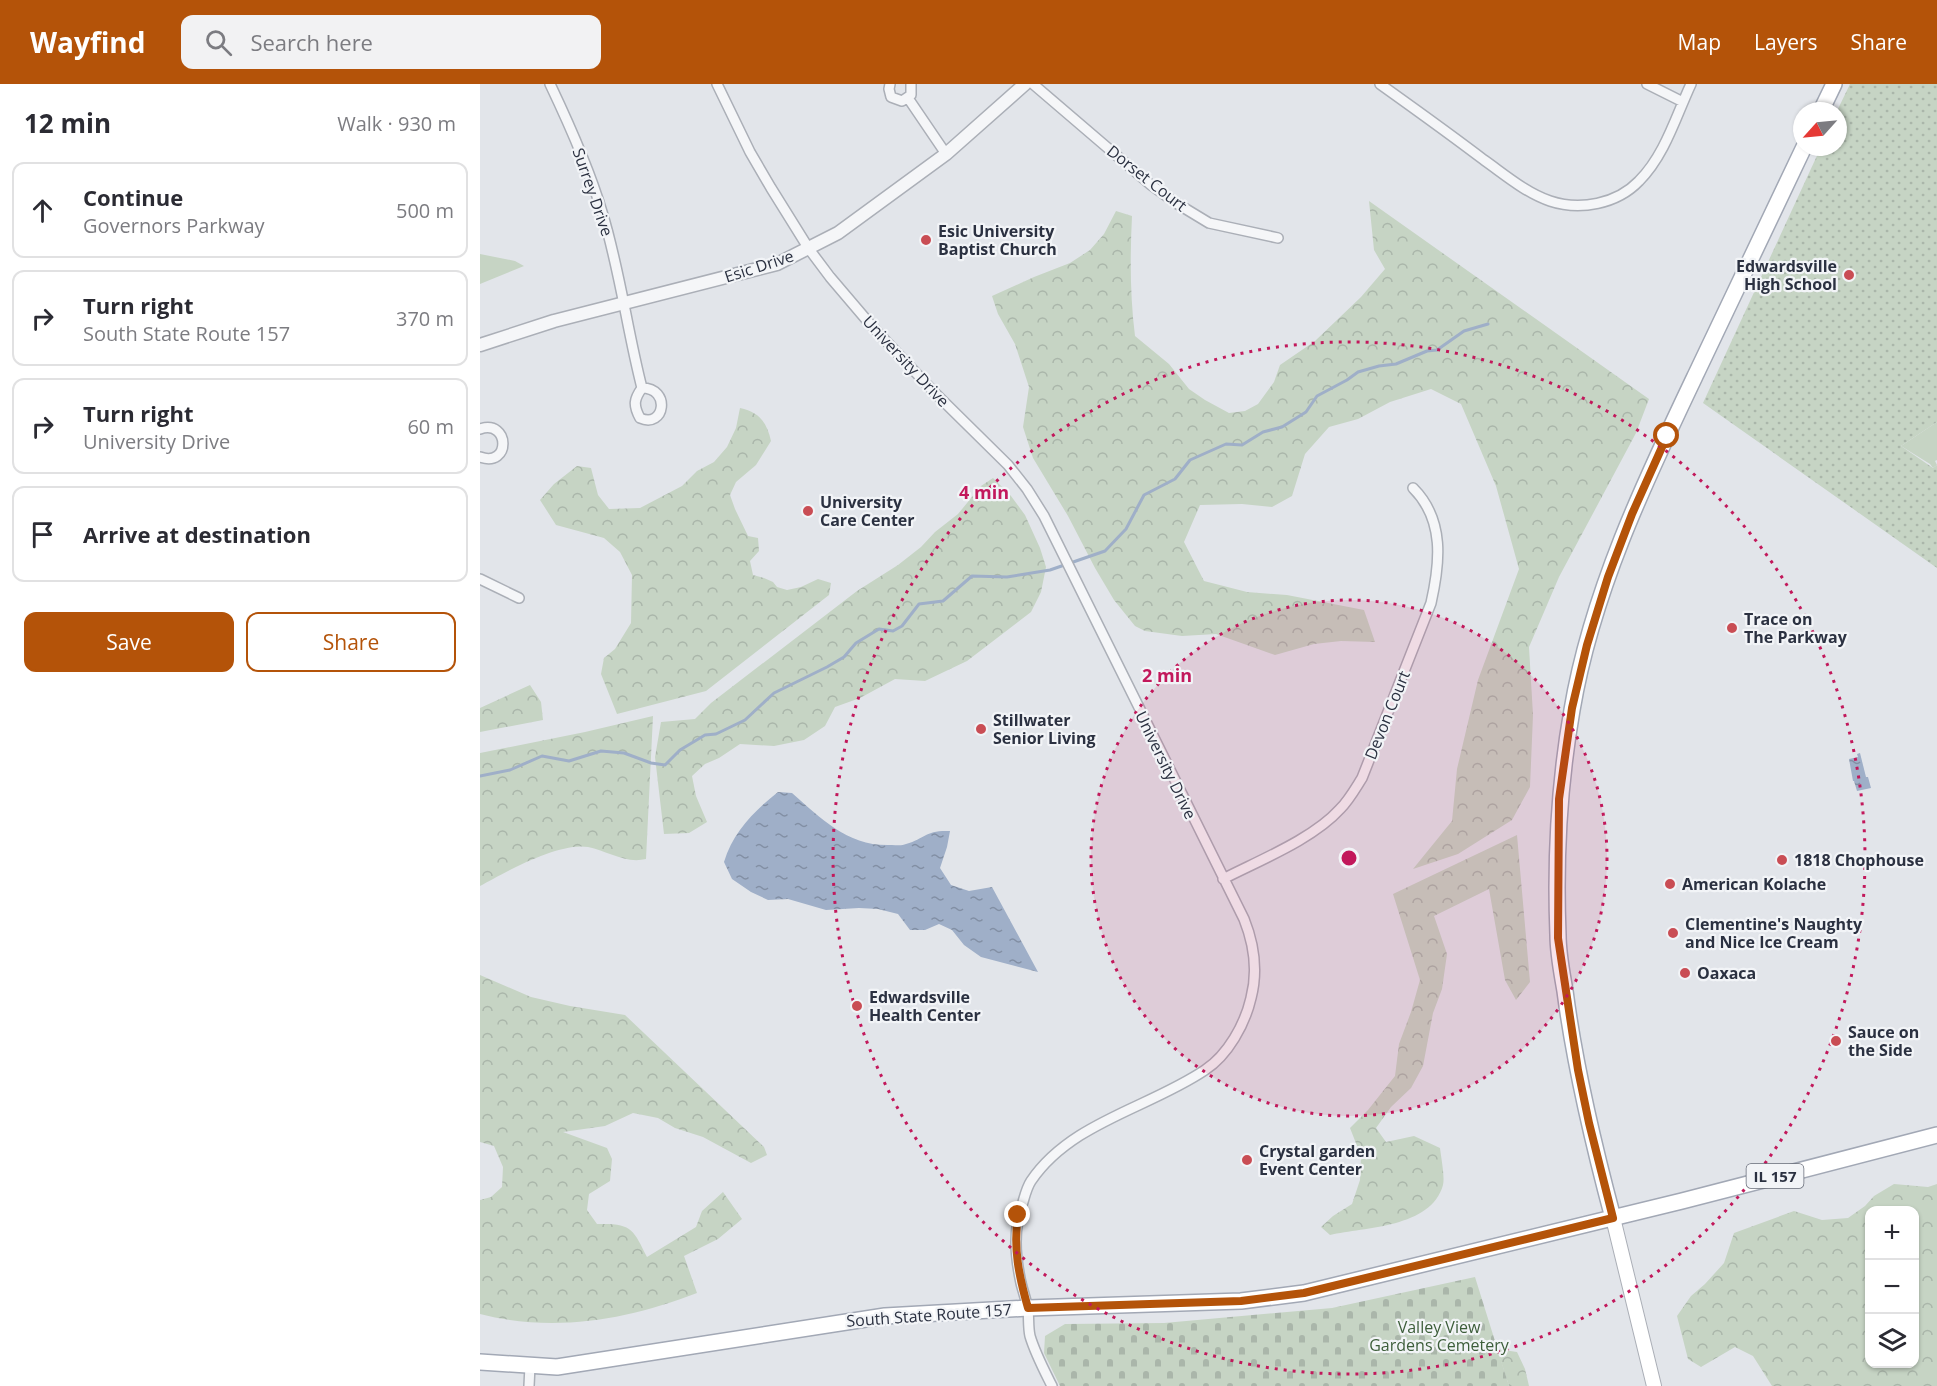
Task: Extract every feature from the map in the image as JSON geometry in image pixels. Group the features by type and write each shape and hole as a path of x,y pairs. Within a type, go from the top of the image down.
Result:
{"main road":[{"path":"1825,102 1834,84"},
{"path":"1654,1386 1578,1070 1558,938 1559,799 1572,708 1604,588 1632,514 1745,268 1800,156"},
{"name":"South State Route 157","path":"480,1362 557,1367 876,1317 1028,1308 1230,1302 1304,1293 1613,1218 1937,1135"}],"street":[{"name":"Surrey Drive","path":"550,84 587,168 602,211 625,303 642,388"},
{"name":"University Drive","path":"717,84 750,152 809,249 830,277 870,324 934,392 1008,465 1044,516 1248,929 1255,962 1254,988 1249,1008 1225,1050 1207,1069 1095,1127 1065,1146 1044,1164 1029,1184 1018,1215 1015,1237 1021,1283 1028,1308 1030,1335 1052,1386"},
{"path":"890,84 890,93 894,99 902,101 912,92 911,84"},
{"name":"Esic Drive","path":"480,345 554,321 777,264 809,249 838,233 946,154 1026,84"},
{"name":"Dorset Court","path":"1033,84 1150,185 1176,203 1209,223 1278,238"},
{"path":"1380,84 1538,197 1575,206 1593,205 1610,200 1640,181 1658,157 1691,84"},
{"path":"1647,84 1683,102"},
{"path":"908,98 946,154"},
{"path":"480,429 485,427 496,429 503,443 496,457 486,459 480,457"},
{"name":"Devon Court","path":"1223,879 1310,834 1327,822 1352,795 1362,778 1431,603 1437,576 1438,548 1434,522 1426,503 1413,488"},
{"path":"480,579 519,598"},
{"path":"529,1386 530,1366"}],"green space":[{"name":"Edwardsville High School","path":"1850,84 1937,84 1937,422 1901,446 1933,468 1937,465 1937,568 1703,403 1817,156 1847,156 1847,102 1841,102"},
{"path":"1369,201 1649,399 1636,433 1559,577 1529,647 1533,715 1530,787 1512,820 1458,854 1413,869 1452,821 1457,769 1478,680 1519,569 1496,486 1461,404 1431,389 1390,402 1358,419 1329,427 1305,454 1292,496 1272,507 1242,504 1200,505 1184,542 1204,581 1247,592 1287,595 1364,610 1375,642 1341,641 1314,644 1275,655 1216,634 1182,636 1145,631 1135,626 1114,600 1033,458 1023,427 1029,387 1015,344 998,314 992,296 1070,263 1090,250 1104,234 1116,211 1132,216 1131,276 1135,336 1169,364 1189,389 1205,400 1229,413 1245,411 1258,404 1274,382 1280,365 1315,341 1361,297 1385,269 1374,250"},
{"path":"480,254 515,261 524,266 480,284"},
{"path":"740,408 752,412 761,419 771,441 756,465 736,482 730,495 748,536 758,538 759,551 750,561 753,575 787,590 801,587 818,579 831,583 829,595 706,691 617,714 601,674 604,658 615,649 631,623 632,575 620,552 604,538 556,525 540,500 554,484 577,466 591,468 598,495 609,509 640,508 682,486 697,471 714,462 727,447 736,428"},
{"path":"1937,422 1937,460 1935,461 1937,465 1933,468 1901,446"},
{"path":"993,478 1011,496 1025,515 1046,567 1041,592 1031,612 967,661 925,681 895,679 860,698 835,707 825,726 804,740 774,746 740,744 705,764 692,776 696,796 707,822 689,833 664,834 655,757 661,722 695,719 711,703 857,591 898,565 921,547 935,532 958,514 981,486"},
{"path":"530,685 541,702 543,720 480,732 480,708"},
{"path":"653,716 646,859 631,860 588,847 562,849 532,859 480,886 480,753"},
{"path":"1517,835 1530,982 1516,1000 1505,980 1489,889 1434,916 1447,954 1442,989 1433,1013 1423,1066 1411,1088 1391,1107 1376,1128 1386,1142 1414,1136 1440,1148 1443,1185 1436,1199 1425,1210 1411,1218 1378,1227 1330,1235 1321,1227 1352,1204 1360,1180 1361,1156 1350,1128 1368,1110 1395,1076 1399,1044 1420,980 1393,894"},
{"path":"480,975 531,997 625,1015 764,1147 767,1155 751,1163 703,1137 675,1128 658,1118 633,1113 605,1126 563,1132 607,1148 612,1159 610,1181 589,1194 587,1210 597,1224 618,1225 630,1230 647,1257 696,1227 702,1211 723,1192 742,1219 718,1239 684,1256 697,1293 644,1310 590,1321 535,1323 480,1314 480,1200 491,1197 502,1187 503,1167 494,1146 480,1142"},
{"path":"1894,1184 1928,1187 1937,1184 1937,1386 1772,1386 1753,1356 1735,1347 1701,1367 1688,1359 1677,1316 1691,1296 1724,1263 1734,1233 1794,1211 1822,1220 1848,1218 1865,1206 1874,1196"},
{"name":"Valley View Gardens Cemetery","path":"1475,1277 1509,1386 1060,1386 1044,1353 1045,1336 1065,1324 1164,1323 1332,1308"},
{"path":"1497,1349 1517,1352 1525,1369 1529,1386 1509,1386"}],"water":[{"path":"1860,753 1871,788 1857,791 1849,759 1858,757 1857,754"},
{"path":"778,792 792,793 837,830 862,841 903,845 930,833 950,831 940,868 951,885 969,891 992,887 1038,972 981,957 964,945 952,930 939,924 925,930 910,930 898,914 878,909 826,910 788,899 768,900 732,879 724,862 733,841 753,815"}],"waterway":[{"path":"480,776 510,770 542,756 569,761 601,751 624,753 651,763 665,765 680,750 705,735 716,734 745,720 774,693 844,657 856,643 879,629 893,631 902,626 919,604 943,601 972,576 1007,577 1050,570 1105,551 1126,529 1144,495 1175,479 1190,460 1226,444 1242,445 1263,432 1282,427 1306,412 1317,396 1358,372 1396,364 1427,351 1437,350 1464,331 1488,324"}],"place":[{"name":"Esic University Baptist Church","path":"926,240"},
{"name":"Edwardsville High School","path":"1849,275"},
{"name":"University Care Center","path":"808,511"},
{"name":"Trace on The Parkway","path":"1732,628"},
{"name":"Stillwater Senior Living","path":"981,729"},
{"name":"1818 Chophouse","path":"1782,860"},
{"name":"American Kolache","path":"1670,884"},
{"name":"Clementine's Naughty and Nice Ice Cream","path":"1673,933"},
{"name":"Oaxaca","path":"1685,973"},
{"name":"Edwardsville Health Center","path":"857,1006"},
{"name":"Sauce on the Side","path":"1836,1041"},
{"name":"Crystal garden Event Center","path":"1247,1160"}],"route":[{"path":"1018,1215 1015,1237 1016,1257 1028,1308 1135,1306 1273,1298 1334,1286 1613,1218 1589,1123 1567,1009 1558,938 1559,799 1572,708 1587,645 1608,577 1632,514 1667,436"}]}
